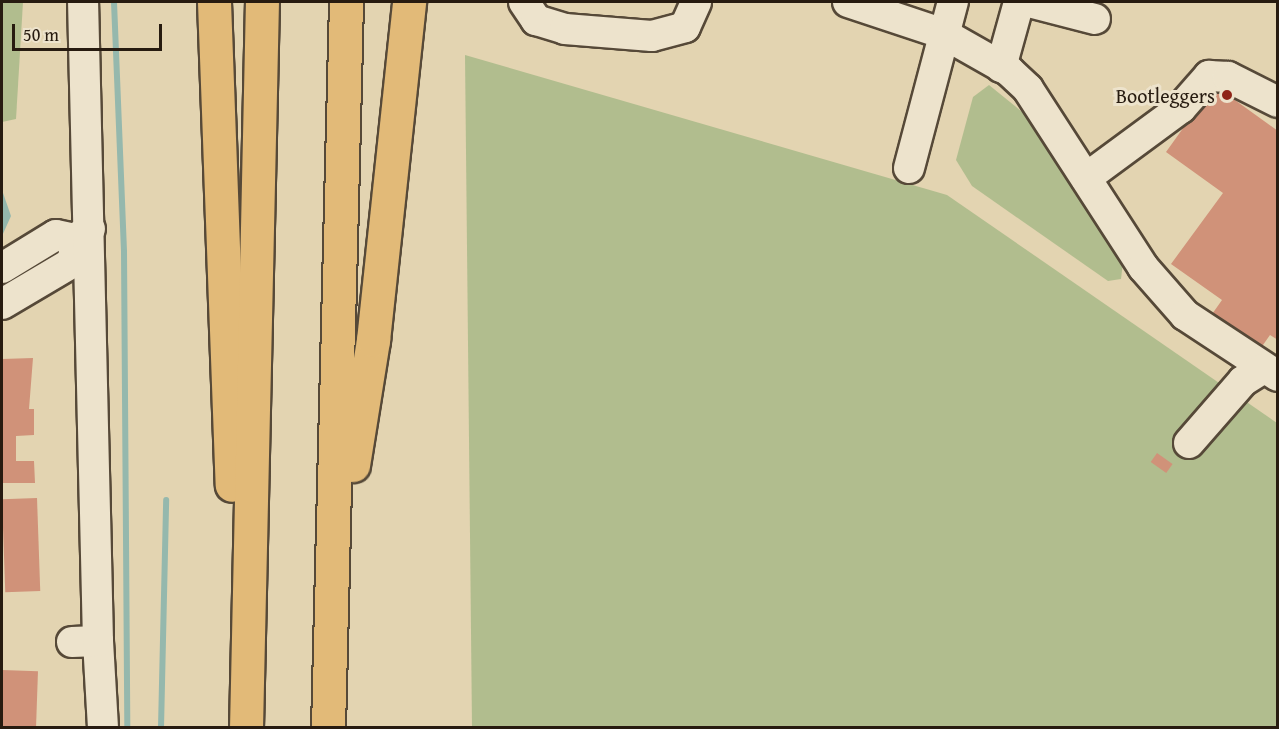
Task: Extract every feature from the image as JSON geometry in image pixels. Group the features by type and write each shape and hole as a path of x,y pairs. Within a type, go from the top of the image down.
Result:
{"highway":[{"path":"214,2 224,354 246,719"},
{"path":"246,719 262,2"},
{"path":"328,728 346,2"},
{"path":"333,594 372,339 410,2"}],"street":[{"path":"82,2 82,234 91,417 85,641 103,728"},
{"path":"525,2 536,20 565,29 652,36 685,27 696,2"},
{"path":"848,2 944,34 1001,67 1028,89 1143,267 1185,315 1270,373"},
{"path":"909,168 952,2"},
{"path":"1001,67 1019,2"},
{"path":"1029,2 1095,19"},
{"path":"1086,178 1181,108 1209,76 1228,77 1272,87"},
{"path":"2,268 56,235 82,234"},
{"path":"2,304 73,261 82,234"},
{"path":"28,251 46,276"},
{"path":"1189,443 1243,381 1270,373"}],"green space":[{"path":"2,2 23,2 16,119 2,122"},
{"path":"465,55 947,195 1277,423 1277,727 472,727"},
{"path":"989,85 1042,128 1123,262 1121,279 1108,281 972,186 956,160 973,97"}],"water":[{"path":"2,190 11,216 2,236"}],"building":[{"path":"1214,85 1278,131 1278,340 1270,335 1258,352 1210,317 1222,300 1171,264 1223,193 1166,152"},
{"path":"33,358 29,409 34,409 34,435 16,436 16,461 34,461 35,483 2,483 2,359"},
{"path":"1157,453 1173,464 1166,473 1151,462"},
{"path":"37,498 40,591 5,592 2,499"},
{"path":"2,670 38,671 36,728 2,728"}],"waterway":[{"path":"114,2 124,252 127,728"},
{"path":"161,728 166,500"}],"place":[{"name":"Bootleggers","path":"1227,95"}]}
